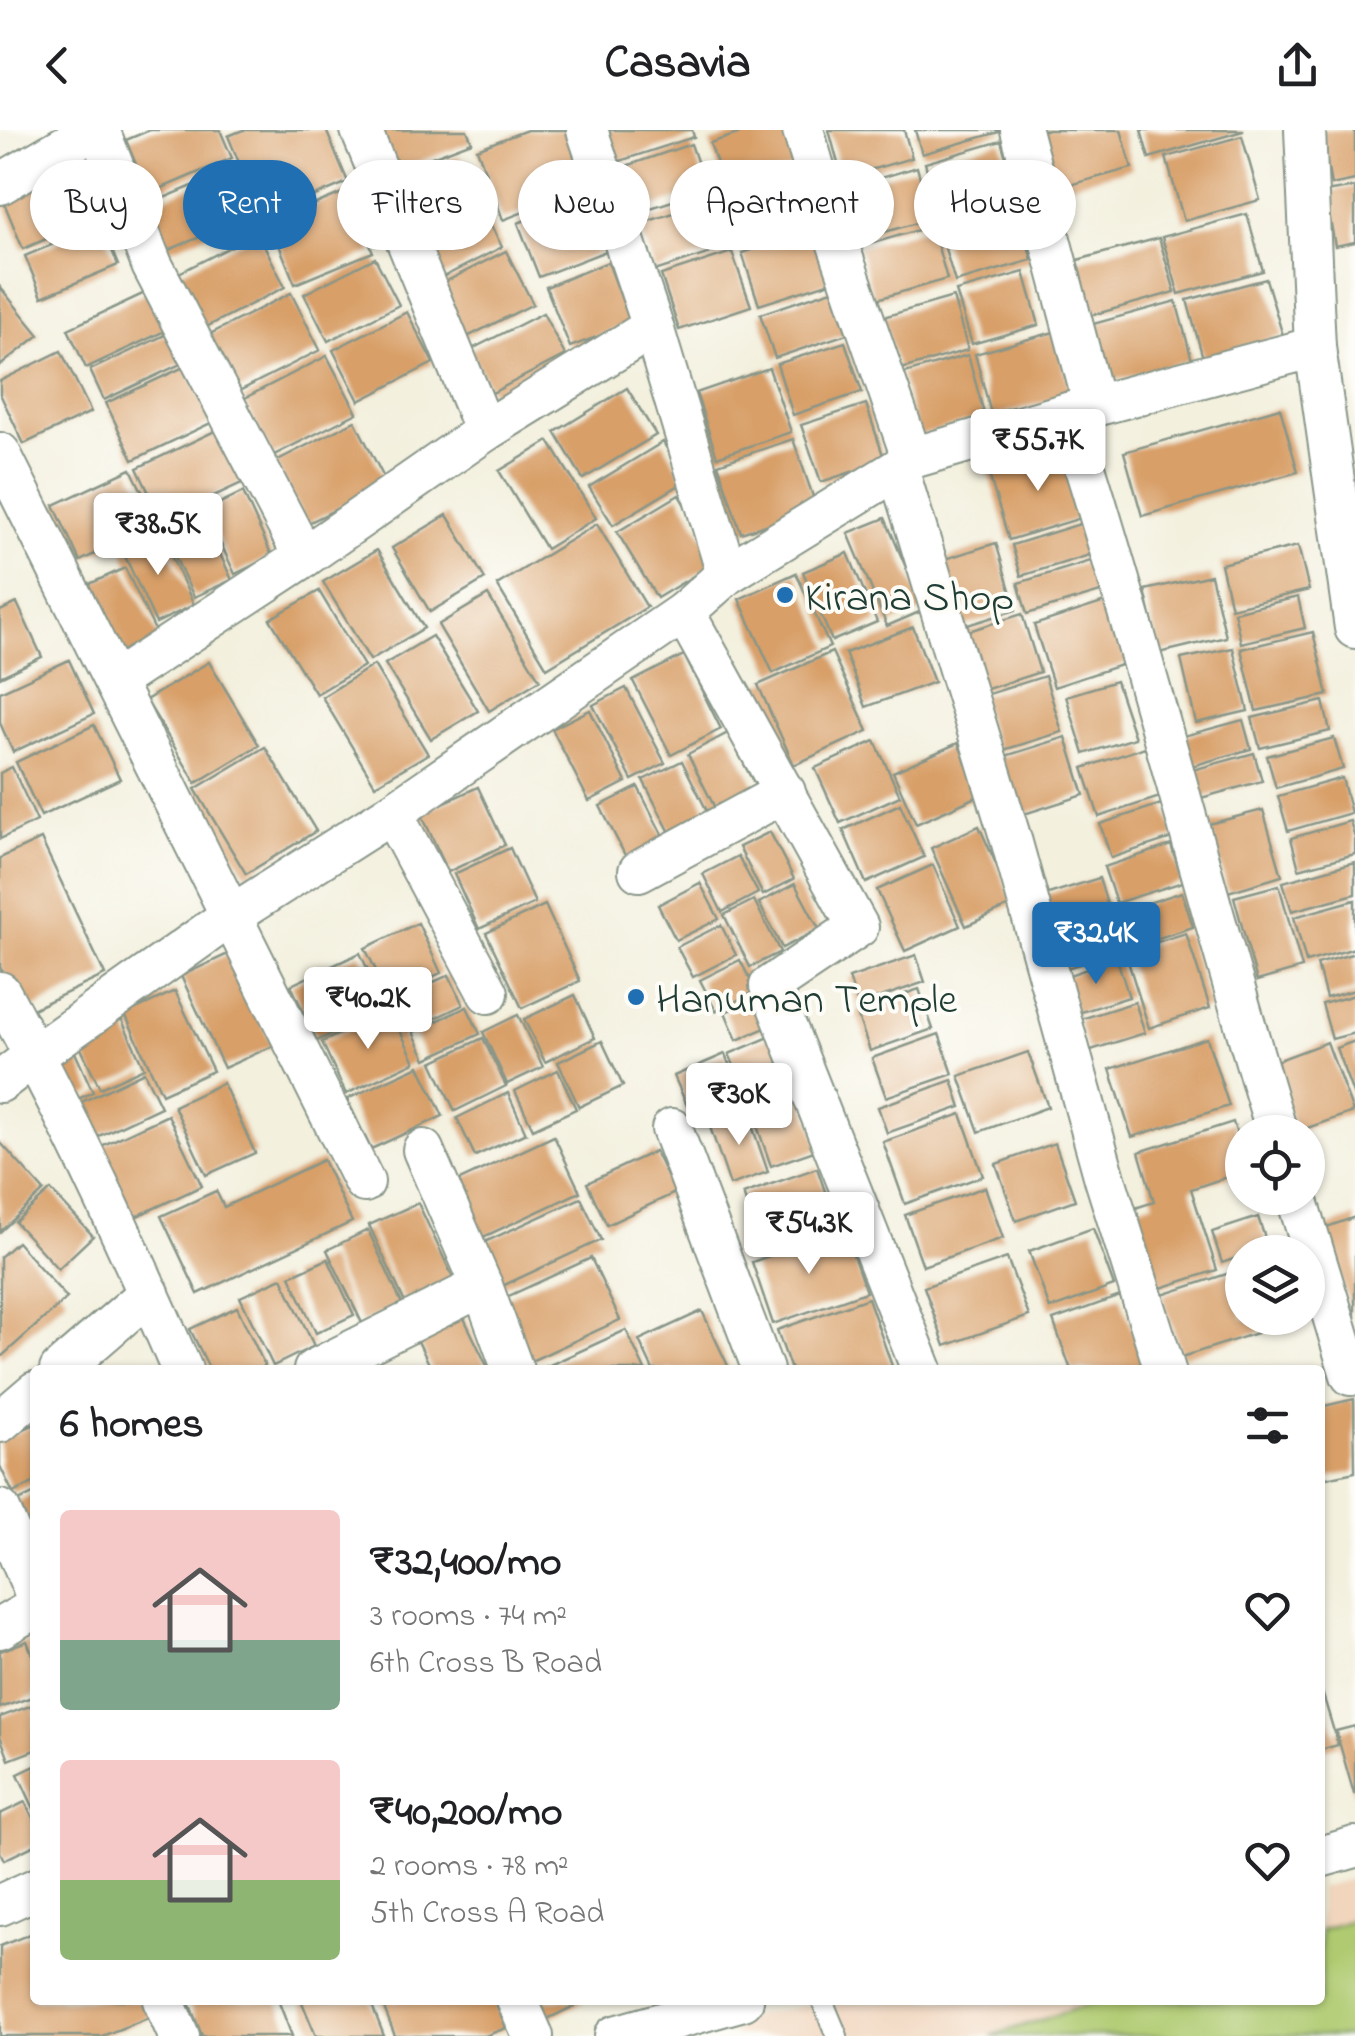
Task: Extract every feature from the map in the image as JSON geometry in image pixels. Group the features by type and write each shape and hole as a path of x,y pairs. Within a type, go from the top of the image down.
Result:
{"street":[{"path":"0,184 96,130 152,265 304,557"},
{"path":"361,130 486,431"},
{"path":"587,130 653,327 727,574"},
{"path":"803,130 905,463 1104,1180 1163,1365"},
{"path":"1021,130 1104,524 1272,1115"},
{"path":"1305,130 1315,347 1355,628"},
{"path":"115,682 486,431 653,327"},
{"path":"0,1082 232,915 392,813 684,612 727,574 905,463 1081,409 1315,347"},
{"path":"0,453 364,1182"},
{"path":"684,612 858,927 770,986 920,1365"},
{"path":"639,871 785,792"},
{"path":"392,813 488,993"},
{"path":"0,992 35,1055 180,1365"},
{"path":"672,1129 760,1365"},
{"path":"423,1150 511,1365"},
{"path":"1301,1215 1342,1378"},
{"path":"324,1365 482,1286"},
{"path":"66,1365 149,1293"},
{"path":"0,1422 30,1396"},
{"path":"0,1510 30,1581"},
{"path":"0,1628 30,1611"},
{"path":"1325,1855 1355,1846"},
{"path":"0,1905 30,1891"},
{"path":"165,2005 179,2036"},
{"path":"519,2005 533,2036"},
{"path":"615,2036 726,2015"}],"lane":[{"path":"824,2005 837,2036"}],"shaded area":[{"path":"1355,1878 1355,2036 736,2036 730,2021 808,2005 1325,2005 1325,1886"}],"green space":[{"path":"1355,1919 1355,2036 991,2036 1087,2005 1325,2005 1325,1928"}],"building":[{"path":"150,130 220,130 232,158 183,160 183,179 163,188 163,160 134,160 126,140"},
{"path":"243,130 326,130 339,160 337,187 317,195 317,160 238,160 228,136"},
{"path":"376,130 467,130 472,142 424,160 387,160"},
{"path":"527,130 569,130 581,160 518,160 518,214 503,220 498,206 498,160 481,160 477,149"},
{"path":"607,130 692,130 694,137 616,160"},
{"path":"750,130 786,130 796,160 716,160 710,143"},
{"path":"829,130 904,130 912,158 894,163 894,160 837,160"},
{"path":"915,130 1002,130 1003,131 922,154"},
{"path":"1039,130 1121,130 1132,168 1076,183 1076,160 1047,160"},
{"path":"1141,130 1243,130 1243,131 1149,158"},
{"path":"1321,130 1355,130 1355,180 1331,185"},
{"path":"1242,136 1260,200 1184,221 1166,157"},
{"path":"1001,141 1007,160 935,160"},
{"path":"691,144 697,160 670,160 670,202 650,208 650,160 644,160"},
{"path":"89,152 92,160 72,160"},
{"path":"914,168 914,224 894,230 894,174"},
{"path":"30,179 30,246 23,249 0,193"},
{"path":"1355,187 1355,242 1335,246 1325,192"},
{"path":"183,190 183,244 159,254 157,250 163,250 163,198"},
{"path":"337,195 337,250 373,252 295,284 281,250 317,250 317,203"},
{"path":"670,214 670,250 720,250 655,271 648,250 650,220"},
{"path":"1247,214 1263,271 1179,294 1162,237"},
{"path":"914,231 914,250 939,250 947,279 874,300 860,250 894,250 894,237"},
{"path":"1159,238 1175,292 1089,316 1074,261"},
{"path":"39,250 112,250 118,265 42,297 25,256"},
{"path":"224,250 266,250 285,287 204,328 177,274"},
{"path":"417,250 496,250 433,282"},
{"path":"528,250 609,250 539,277"},
{"path":"821,250 831,282 759,305 742,253"},
{"path":"945,250 1029,250 1032,260 955,282"},
{"path":"506,251 533,304 461,340 435,287"},
{"path":"732,252 751,306 679,330 661,275"},
{"path":"375,258 399,305 328,341 304,294"},
{"path":"608,262 631,324 570,347 546,287"},
{"path":"1024,272 1039,325 972,344 956,291"},
{"path":"1266,279 1283,336 1203,358 1187,300"},
{"path":"0,287 39,335 0,366"},
{"path":"832,290 847,334 775,358 760,314"},
{"path":"149,291 167,330 86,368 68,329"},
{"path":"291,293 320,350 237,392 208,335"},
{"path":"953,297 968,350 898,370 883,317"},
{"path":"1176,301 1192,360 1109,382 1093,324"},
{"path":"407,312 433,363 359,401 333,350"},
{"path":"543,313 565,355 492,393 470,350"},
{"path":"171,332 185,362 104,400 90,370"},
{"path":"1054,332 1072,394 992,417 975,354"},
{"path":"845,342 862,392 793,415 777,364"},
{"path":"61,351 91,412 24,444 0,394 0,381"},
{"path":"968,355 985,417 918,436 901,374"},
{"path":"327,356 357,413 272,456 243,399"},
{"path":"186,366 213,422 133,460 106,403"},
{"path":"769,368 791,432 717,457 696,393"},
{"path":"627,388 656,435 583,479 555,432"},
{"path":"866,404 885,461 821,482 801,425"},
{"path":"1280,408 1298,472 1142,516 1124,452"},
{"path":"355,421 387,484 306,524 274,462"},
{"path":"217,430 242,483 162,520 137,468"},
{"path":"793,439 817,508 741,533 718,464"},
{"path":"549,441 596,518 546,549 499,471"},
{"path":"663,442 686,481 613,525 589,487"},
{"path":"1066,447 1088,516 1009,540 988,471"},
{"path":"131,469 158,524 80,561 54,505"},
{"path":"243,492 272,556 235,574 205,510"},
{"path":"679,495 718,561 657,598 617,532"},
{"path":"200,511 232,580 194,597 162,529"},
{"path":"447,515 485,579 430,612 392,548"},
{"path":"885,518 924,610 887,626 848,533"},
{"path":"1083,523 1093,554 1021,576 1012,545"},
{"path":"597,524 647,607 547,668 497,585"},
{"path":"161,534 194,605 156,623 123,552"},
{"path":"996,543 1016,610 955,629 935,562"},
{"path":"1298,546 1309,590 1231,608 1221,564"},
{"path":"377,550 424,628 370,660 323,582"},
{"path":"848,553 877,622 832,641 803,572"},
{"path":"1094,560 1104,591 1027,614 1018,583"},
{"path":"125,568 161,643 123,661 87,585"},
{"path":"796,573 830,647 773,673 739,599"},
{"path":"1211,575 1226,637 1159,653 1145,590"},
{"path":"319,591 364,666 316,694 270,619"},
{"path":"488,595 540,680 489,711 438,625"},
{"path":"1298,597 1305,628 1241,643 1234,612"},
{"path":"1108,601 1127,663 1054,687 1034,625"},
{"path":"17,603 42,657 0,677 0,611"},
{"path":"1022,614 1040,672 978,692 959,634"},
{"path":"913,627 934,682 866,707 845,653"},
{"path":"1313,632 1328,695 1256,711 1241,649"},
{"path":"432,636 478,711 431,739 385,664"},
{"path":"1233,648 1248,711 1196,723 1181,659"},
{"path":"832,652 868,731 794,765 758,685"},
{"path":"684,655 721,729 671,755 633,681"},
{"path":"69,660 94,714 13,752 0,723 0,692"},
{"path":"209,662 259,745 196,783 146,700"},
{"path":"374,665 428,754 375,785 322,697"},
{"path":"1045,676 1062,732 997,752 979,697"},
{"path":"1116,681 1135,738 1084,754 1066,696"},
{"path":"626,688 665,763 632,780 593,705"},
{"path":"1323,701 1330,731 1260,748 1252,718"},
{"path":"590,710 626,782 589,801 552,729"},
{"path":"1243,720 1251,749 1185,768 1176,738"},
{"path":"94,725 120,779 41,816 16,762"},
{"path":"728,733 760,795 719,816 688,754"},
{"path":"1066,737 1084,795 1018,816 999,758"},
{"path":"1334,738 1343,769 1276,788 1267,756"},
{"path":"875,741 900,796 840,823 815,768"},
{"path":"958,743 981,795 916,824 893,772"},
{"path":"265,747 316,831 246,874 195,789"},
{"path":"1145,747 1160,797 1099,817 1083,768"},
{"path":"1254,753 1262,781 1194,800 1185,772"},
{"path":"682,761 714,825 676,844 643,780"},
{"path":"12,767 37,821 0,839 0,773"},
{"path":"1342,778 1351,813 1288,831 1278,796"},
{"path":"478,787 505,845 448,872 421,813"},
{"path":"638,787 670,850 632,869 600,806"},
{"path":"1164,803 1175,837 1111,858 1100,824"},
{"path":"900,804 924,857 866,883 843,830"},
{"path":"1263,810 1282,876 1228,892 1209,824"},
{"path":"1350,821 1355,854 1299,869 1291,838"},
{"path":"979,826 1014,904 966,926 931,848"},
{"path":"770,832 794,879 763,895 739,847"},
{"path":"41,839 105,975 22,1014 0,967 0,858"},
{"path":"1171,845 1183,882 1116,903 1104,867"},
{"path":"510,848 535,903 479,929 454,874"},
{"path":"738,856 758,893 722,912 703,874"},
{"path":"1355,862 1355,894 1292,911 1283,882"},
{"path":"933,865 960,926 905,951 877,890"},
{"path":"1099,878 1109,911 1056,928 1045,895"},
{"path":"700,883 719,919 676,940 658,905"},
{"path":"795,884 819,929 782,948 759,903"},
{"path":"1279,885 1302,968 1257,981 1234,897"},
{"path":"1182,892 1193,927 1125,949 1114,914"},
{"path":"754,900 780,952 750,967 724,915"},
{"path":"1355,900 1355,948 1306,962 1294,917"},
{"path":"545,905 580,981 522,1008 486,933"},
{"path":"1110,917 1121,951 1064,969 1053,936"},
{"path":"418,923 441,973 389,997 365,948"},
{"path":"721,925 736,955 693,977 677,947"},
{"path":"1186,933 1210,1008 1149,1028 1125,952"},
{"path":"230,953 273,1046 224,1068 181,976"},
{"path":"360,953 386,1008 317,1041 291,985"},
{"path":"1355,953 1355,990 1326,998 1317,964"},
{"path":"916,955 925,982 858,1005 849,978"},
{"path":"1117,959 1129,997 1075,1014 1063,977"},
{"path":"740,960 756,991 716,1011 700,980"},
{"path":"449,975 463,1005 408,1031 394,1000"},
{"path":"919,989 933,1029 870,1051 856,1011"},
{"path":"175,991 213,1071 162,1094 125,1014"},
{"path":"769,993 782,1021 737,1040 725,1012"},
{"path":"575,995 595,1038 545,1062 524,1019"},
{"path":"1355,995 1355,1033 1332,1039 1322,1004"},
{"path":"1135,1002 1145,1033 1088,1051 1078,1020"},
{"path":"467,1007 480,1034 426,1059 413,1032"},
{"path":"390,1010 415,1062 346,1094 322,1042"},
{"path":"518,1015 543,1067 507,1084 483,1032"},
{"path":"121,1018 144,1068 100,1088 76,1038"},
{"path":"781,1032 797,1072 746,1093 729,1054"},
{"path":"939,1034 953,1074 886,1097 872,1058"},
{"path":"483,1038 506,1086 455,1111 432,1062"},
{"path":"1207,1038 1229,1106 1132,1137 1110,1069"},
{"path":"602,1041 623,1086 579,1107 558,1062"},
{"path":"1355,1041 1355,1099 1336,1048"},
{"path":"1327,1042 1353,1112 1325,1122 1325,1115 1290,1115 1271,1063"},
{"path":"73,1048 93,1092 66,1105 46,1061"},
{"path":"1028,1052 1048,1107 979,1132 959,1076"},
{"path":"725,1054 742,1096 692,1117 674,1076"},
{"path":"419,1066 443,1116 371,1149 347,1099"},
{"path":"558,1070 576,1109 533,1129 515,1091"},
{"path":"144,1072 161,1107 86,1142 69,1108"},
{"path":"952,1080 961,1107 887,1133 878,1107"},
{"path":"223,1083 255,1153 206,1175 174,1106"},
{"path":"798,1083 820,1149 771,1166 748,1100"},
{"path":"508,1093 526,1133 475,1156 457,1118"},
{"path":"747,1111 768,1172 730,1185 709,1124"},
{"path":"961,1114 983,1176 905,1204 883,1142"},
{"path":"168,1115 202,1186 133,1218 99,1147"},
{"path":"1225,1125 1225,1178 1191,1189 1217,1270 1161,1288 1135,1208 1154,1202 1139,1152"},
{"path":"554,1136 580,1192 479,1239 453,1183"},
{"path":"0,1142 44,1191 0,1232"},
{"path":"1055,1143 1075,1200 1016,1221 996,1164"},
{"path":"655,1151 675,1193 607,1225 587,1183"},
{"path":"323,1160 352,1222 198,1294 161,1216 216,1191 224,1207"},
{"path":"817,1168 837,1226 763,1251 743,1194"},
{"path":"985,1187 1003,1238 923,1266 905,1215"},
{"path":"51,1190 93,1236 58,1269 15,1222"},
{"path":"581,1198 601,1240 498,1288 478,1245"},
{"path":"418,1203 455,1282 406,1305 369,1225"},
{"path":"1258,1217 1264,1235 1225,1235 1222,1263 1212,1232"},
{"path":"1355,1217 1355,1318 1325,1235 1321,1229"},
{"path":"1093,1228 1114,1286 1050,1309 1029,1251"},
{"path":"368,1230 402,1304 362,1323 327,1250"},
{"path":"844,1230 866,1292 773,1324 752,1262"},
{"path":"17,1242 67,1298 0,1358 0,1257"},
{"path":"591,1258 620,1320 531,1361 502,1299"},
{"path":"1007,1258 1029,1316 945,1346 924,1287"},
{"path":"328,1259 354,1315 316,1333 290,1276"},
{"path":"1225,1275 1225,1335 1250,1335 1182,1357 1162,1295"},
{"path":"282,1278 314,1346 273,1365 240,1297"},
{"path":"1120,1296 1145,1365 1069,1365 1053,1320"},
{"path":"868,1298 892,1365 789,1365 777,1330"},
{"path":"237,1307 265,1365 208,1365 190,1329"},
{"path":"702,1311 728,1365 651,1365 639,1340"},
{"path":"462,1314 487,1365 430,1365 415,1335"},
{"path":"626,1330 643,1365 550,1365"},
{"path":"1354,1399 1355,1472 1325,1478 1325,1406"},
{"path":"30,1426 30,1484 13,1493 0,1466 0,1440"},
{"path":"30,1495 30,1537 14,1503"},
{"path":"27,1641 30,1649 30,1698 0,1708 0,1651"},
{"path":"1325,1701 1338,1745 1325,1749"},
{"path":"30,1706 30,1752 9,1760 0,1736 0,1717"},
{"path":"1355,1726 1355,1794 1354,1794 1336,1731"},
{"path":"30,1768 30,1800 18,1774"},
{"path":"25,1802 30,1812 30,1847 4,1860 0,1852 0,1814"},
{"path":"30,1934 30,2005 158,2005 161,2013 102,2036 0,2036 0,1946"},
{"path":"190,2005 280,2005 292,2036 202,2036"},
{"path":"303,2005 372,2005 384,2036 316,2036"},
{"path":"383,2005 497,2005 506,2028 485,2036 395,2036"},
{"path":"535,2005 577,2005 543,2021"}],"place":[{"name":"Kirana Shop","path":"785,595"},
{"name":"Hanuman Temple","path":"636,997"}]}
